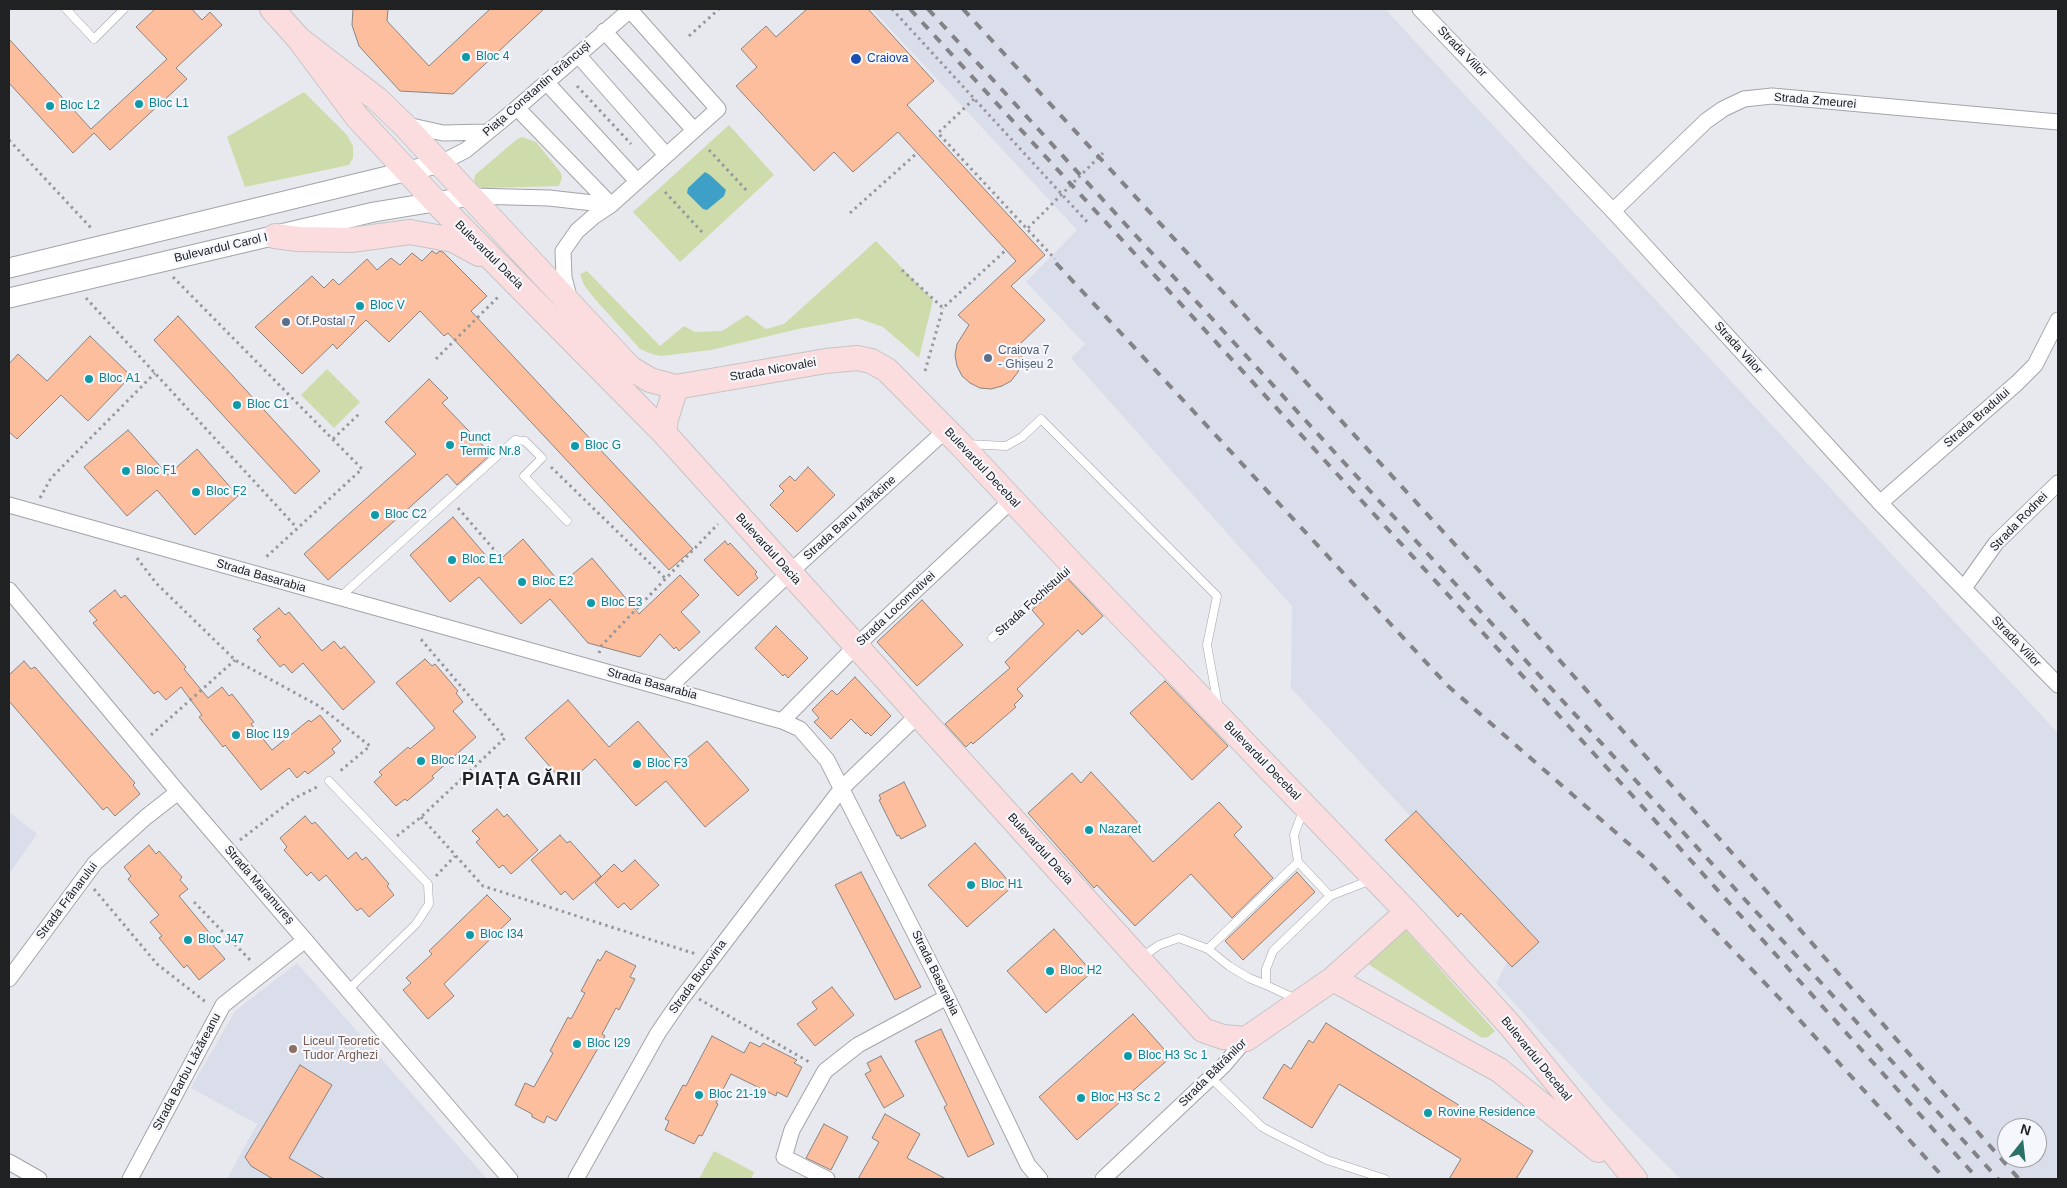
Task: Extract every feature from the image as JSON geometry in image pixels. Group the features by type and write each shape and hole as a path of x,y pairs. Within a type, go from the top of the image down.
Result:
{"main road":[{"name":"Bulevardul Dacia","path":"272,9 299,39 357,117 435,201 664,433 1203,1030 1223,1037 1246,1039"},
{"name":"Bulevardul Dacia","path":"299,39 377,99 404,124 630,368 650,380 676,387"},
{"path":"275,236 298,239 351,240 410,232 426,234 453,240 507,273"},
{"name":"Strada Nicovalei","path":"676,387 826,361 857,358 871,361"},
{"name":"Bulevardul Decebal","path":"871,361 888,370 1407,912 1508,1024 1634,1179"},
{"path":"664,433 666,419 676,387"},
{"name":"Strada Bătrânilor","path":"1246,1039 1333,979 1407,912"},
{"name":"Bulevardul Decebal","path":"1333,979 1499,1070 1634,1179"}],"street":[{"name":"Strada Viilor","path":"1420,9 1613,211 1880,503 2058,685"},
{"name":"Piața Constantin Brâncuși","path":"441,163 466,150 518,108 630,10"},
{"path":"572,305 564,277 563,251 577,231 593,216 611,205 718,109 630,10"},
{"path":"604,31 694,130"},
{"path":"578,55 666,155"},
{"path":"547,82 637,181"},
{"name":"Strada Zmeurei","path":"1613,211 1706,121 1723,109 1744,99 1772,96 2058,122"},
{"path":"518,108 611,205"},
{"path":"404,124 443,133 487,132"},
{"path":"9,268 441,163"},
{"path":"472,196 549,198 611,205"},
{"name":"Bulevardul Carol I","path":"9,298 374,212 472,196"},
{"name":"Strada Bradului","path":"1880,503 2035,365 2058,320"},
{"name":"Strada Banu Mărăcine","path":"668,689 790,574 953,437"},
{"name":"Strada Rodnei","path":"1964,588 1996,543 2055,490"},
{"name":"Strada Locomotivei","path":"782,721 856,646 1012,500"},
{"name":"Strada Basarabia","path":"9,505 782,721 800,729 827,760 842,788 947,997 1028,1165 1040,1179"},
{"name":"Strada Maramureș","path":"9,590 178,792 510,1179"},
{"path":"842,788 918,714"},
{"name":"Strada Bucovina","path":"576,1179 658,1033 711,958 842,788"},
{"name":"Strada Frânarului","path":"9,979 95,863 178,792"},
{"name":"Strada Barbu Lăzăreanu","path":"130,1179 223,1005 305,940"},
{"path":"826,1179 784,1157 792,1130 825,1071 858,1045 947,997"},
{"name":"Strada Bătrânilor","path":"1103,1179 1211,1078 1246,1039"},
{"path":"9,1162 39,1179"}],"lane":[{"path":"66,9 94,39 124,9"},
{"path":"953,437 1006,446 1022,437 1041,419 1217,596 1207,645 1220,718"},
{"path":"340,598 514,440 525,441 542,458 524,476 567,521"},
{"name":"Strada Fochistului","path":"992,638 1073,565"},
{"path":"329,781 428,884 429,904 416,924 348,990"},
{"path":"1304,806 1294,835 1298,862 1330,896"},
{"path":"1208,949 1298,862"},
{"path":"1266,985 1266,969 1273,951 1330,896 1375,879"},
{"path":"1139,959 1160,945 1179,938 1208,949 1229,966 1249,978 1302,1001"},
{"path":"1211,1078 1262,1127 1327,1160 1385,1179"}],"path":[{"path":"689,36 719,9"},
{"path":"892,9 1089,224"},
{"path":"578,86 631,144"},
{"path":"974,98 938,133 1055,259"},
{"path":"9,140 106,243"},
{"path":"709,150 747,190"},
{"path":"850,213 917,153"},
{"path":"1028,228 1104,153"},
{"path":"665,192 702,232"},
{"path":"925,371 943,308 1006,250"},
{"path":"160,263 362,469 249,572"},
{"path":"902,270 943,308"},
{"path":"436,359 507,273"},
{"path":"73,283 297,528"},
{"path":"33,512 51,478 155,373"},
{"path":"333,440 359,414"},
{"path":"542,458 665,578"},
{"path":"449,498 503,560"},
{"path":"594,669 602,645 665,578 694,551 732,509"},
{"path":"121,536 156,583 235,660 319,706 370,746 329,781 295,798 228,850"},
{"path":"389,843 421,817 505,738 426,648 404,616"},
{"path":"139,746 235,660"},
{"path":"421,817 483,886 711,958"},
{"path":"428,884 455,856"},
{"path":"84,878 157,964 219,1012"},
{"path":"194,902 263,974"},
{"path":"686,992 825,1071"}],"shaded area":[{"path":"872,9 1385,9 2058,733 2058,1179 1681,1179 1613,1112 1496,983 1521,935 1291,688 1292,606 1071,358 1085,344 1026,282 1077,230"},
{"path":"9,812 37,834 9,874"},
{"name":"Liceul Teoretic Tudor Arghezi","path":"297,963 487,1179 227,1179 257,1124 191,1088 235,1011"}],"green space":[{"path":"304,92 347,135 353,146 353,158 349,165 245,187 227,137"},
{"path":"729,125 774,175 680,262 633,212"},
{"path":"522,137 536,142 561,173 562,178 559,186 483,188 477,186 474,180 475,175"},
{"path":"876,241 933,300 919,358 883,327 857,318 798,329 711,350 661,356 652,354 640,349 594,298 584,285 580,274 587,271 660,346 684,326 695,332 722,331 747,315 766,329 784,324"},
{"path":"327,369 360,402 334,428 301,395"},
{"path":"1404,928 1495,1031 1488,1037 1482,1038 1365,962"},
{"path":"714,1151 754,1172 751,1179 699,1179"}],"water":[{"path":"705,172 726,190 724,196 707,210 703,209 687,193 688,188"}],"building":[{"path":"155,9 192,9 202,20 210,12 222,25 176,68 187,79 110,150 94,133 73,153 9,83 9,39 91,129 167,59 136,27"},
{"path":"353,9 388,9 387,21 429,66 490,9 544,9 453,94 400,91 359,46 352,25"},
{"path":"807,9 868,9 934,81 907,105 1045,255 1011,286 1045,320 1020,344 1022,362 1018,372 1011,381 1002,386 991,389 980,388 962,376 957,366 955,355 957,344 969,325 958,315 1016,261 898,132 853,172 834,152 814,171 736,86 757,67 741,49 766,26 776,37"},
{"path":"432,251 437,254 439,251 443,252 487,296 471,311 693,549 669,570 448,333 444,336 420,311 389,342 366,320 337,349 333,344 302,374 255,327 312,276 324,288 333,279 339,285 367,259 377,270 391,258 400,265 412,253 422,261"},
{"name":"Bloc C1","path":"178,316 320,471 295,494 154,340"},
{"path":"90,336 131,376 88,421 61,395 17,439 9,432 9,364 18,354 47,381"},
{"path":"429,379 448,398 442,403 491,454 457,485 447,474 328,580 304,554 416,454 385,422"},
{"path":"128,430 168,475 197,449 238,496 195,535 157,490 127,516 84,467"},
{"path":"808,467 835,495 797,532 770,505 784,491 779,486 790,476 795,481"},
{"path":"453,517 494,565 523,539 561,584 592,558 639,614 680,575 699,595 681,612 700,632 679,651 676,647 674,649 660,634 640,657 588,643 550,599 521,624 479,577 450,602 410,555"},
{"path":"725,541 728,545 730,543 757,572 755,574 758,578 738,596 704,560"},
{"path":"1067,578 1103,616 1082,635 1078,630 1017,689 1023,696 1014,705 1016,707 973,744 971,742 966,747 945,724 1010,668 1005,662 1044,624 1032,610"},
{"path":"115,590 121,598 125,595 186,667 184,669 208,698 222,687 229,696 232,694 254,722 251,724 272,750 309,720 311,722 320,715 341,741 332,749 335,753 308,774 305,771 297,778 289,768 261,790 225,745 223,747 199,717 202,715 181,687 166,700 158,691 154,694 93,623 97,620 89,611"},
{"path":"922,600 963,645 917,686 877,642"},
{"path":"279,608 285,615 289,612 322,651 334,641 341,649 344,646 375,682 343,710 303,663 292,673 284,664 280,667 257,640 261,637 253,629"},
{"path":"776,626 808,658 788,678 785,674 783,676 755,648"},
{"name":"Bloc I24","path":"425,659 432,666 435,664 458,691 456,693 463,702 453,711 476,737 432,776 434,778 407,801 405,799 396,806 374,782 382,775 379,772 408,747 410,749 435,728 396,683"},
{"path":"24,661 31,669 35,667 135,783 133,785 140,794 115,816 107,807 103,810 9,701 9,675"},
{"path":"855,677 891,716 871,736 867,732 866,734 851,719 831,739 814,722 819,718 812,710 832,690 837,695"},
{"path":"1165,681 1228,746 1192,780 1130,713"},
{"path":"568,700 609,747 638,721 677,766 707,741 749,790 705,827 666,781 636,806 595,759 566,785 525,738"},
{"path":"1091,772 1141,826 1129,835 1153,862 1219,802 1242,827 1234,835 1273,878 1232,918 1191,874 1135,926 1097,885 1094,888 1028,813 1072,773 1081,783"},
{"path":"904,782 926,826 901,839 899,835 897,836 879,800 881,799 879,795"},
{"path":"497,809 504,817 507,814 538,850 511,874 503,865 499,868 476,842 480,839 472,831"},
{"path":"1416,811 1539,942 1512,967 1461,913 1458,917 1385,840"},
{"path":"305,816 312,824 315,822 348,859 356,852 362,860 366,857 389,884 387,886 394,895 369,917 361,908 357,911 326,875 319,881 311,872 307,876 284,850 287,847 280,838"},
{"path":"560,835 567,843 570,841 601,876 573,900 565,891 561,895 531,860"},
{"name":"Bloc H1","path":"975,843 1013,886 967,927 928,885"},
{"path":"149,845 156,854 159,851 182,877 180,880 188,889 179,896 217,942 213,945 225,959 199,980 187,965 184,968 159,938 162,936 150,922 159,915 128,879 131,876 124,867"},
{"path":"635,860 659,885 631,910 624,903 618,908 595,883 614,864 622,872"},
{"path":"861,872 921,987 895,1000 835,885"},
{"path":"1297,872 1315,892 1243,960 1225,941"},
{"path":"487,895 511,919 444,984 454,996 428,1019 403,990 411,983 406,978 432,954 429,951"},
{"name":"Bloc H2","path":"1054,929 1092,972 1046,1013 1007,971"},
{"path":"606,951 636,966 630,977 635,979 619,1010 616,1008 602,1034 605,1036 556,1121 547,1116 544,1123 515,1105 525,1083 534,1087 553,1053 550,1051 568,1017 571,1019 585,993 581,991 598,959 600,961"},
{"path":"832,987 854,1015 815,1046 797,1024 817,1009 812,1002"},
{"path":"1133,1014 1171,1057 1077,1140 1039,1097"},
{"name":"Rovine Residence","path":"1326,1023 1533,1151 1516,1179 1449,1179 1461,1159 1339,1084 1312,1128 1263,1098 1284,1064 1291,1069 1309,1040 1313,1043"},
{"path":"941,1029 994,1144 968,1157 944,1107 947,1105 915,1041"},
{"name":"Bloc 21-19","path":"712,1036 744,1053 750,1042 760,1047 763,1043 797,1060 794,1063 802,1067 787,1097 777,1092 776,1096 731,1074 702,1136 699,1135 694,1144 665,1130 669,1121 665,1119 683,1085 686,1086"},
{"path":"881,1056 904,1096 884,1108 865,1074 871,1071 867,1063"},
{"path":"300,1065 332,1085 289,1158 325,1179 273,1179 251,1166 245,1157"},
{"path":"885,1114 920,1134 907,1158 946,1179 858,1179 879,1142 872,1138"},
{"path":"824,1124 848,1137 831,1170 806,1158"}],"railway":[{"path":"910,9 1631,794 1978,1179"},
{"path":"928,9 1815,976 1998,1179"},
{"path":"963,9 1494,587 1767,892 2019,1179"},
{"path":"1056,263 1448,686 1645,858 1785,1004 1945,1179"}],"place":[{"name":"Bloc 4","path":"466,57"},
{"name":"Craiova","path":"856,59"},
{"name":"Bloc L1","path":"139,104"},
{"name":"Bloc L2","path":"50,106"},
{"name":"Bloc V","path":"360,306"},
{"name":"Of.Postal 7","path":"286,322"},
{"name":"Craiova 7 - Ghișeu 2","path":"988,358"},
{"name":"Bloc A1","path":"89,379"},
{"name":"Bloc C1","path":"237,405"},
{"name":"Punct Termic Nr.8","path":"450,445"},
{"name":"Bloc G","path":"575,446"},
{"name":"Bloc F1","path":"126,471"},
{"name":"Bloc F2","path":"196,492"},
{"name":"Bloc C2","path":"375,515"},
{"name":"Bloc E1","path":"452,560"},
{"name":"Bloc E2","path":"522,582"},
{"name":"Bloc E3","path":"591,603"},
{"name":"Bloc I19","path":"236,735"},
{"name":"Bloc I24","path":"421,761"},
{"name":"Bloc F3","path":"637,764"},
{"name":"Nazaret","path":"1089,830"},
{"name":"Bloc H1","path":"971,885"},
{"name":"Bloc I34","path":"470,935"},
{"name":"Bloc J47","path":"188,940"},
{"name":"Bloc H2","path":"1050,971"},
{"name":"Bloc I29","path":"577,1044"},
{"name":"Liceul Teoretic Tudor Arghezi","path":"293,1049"},
{"name":"Bloc H3 Sc 1","path":"1128,1056"},
{"name":"Bloc 21-19","path":"699,1095"},
{"name":"Bloc H3 Sc 2","path":"1081,1098"},
{"name":"Rovine Residence","path":"1428,1113"}],"district":[{"name":"PIAȚA GĂRII","path":"522,780"}]}
